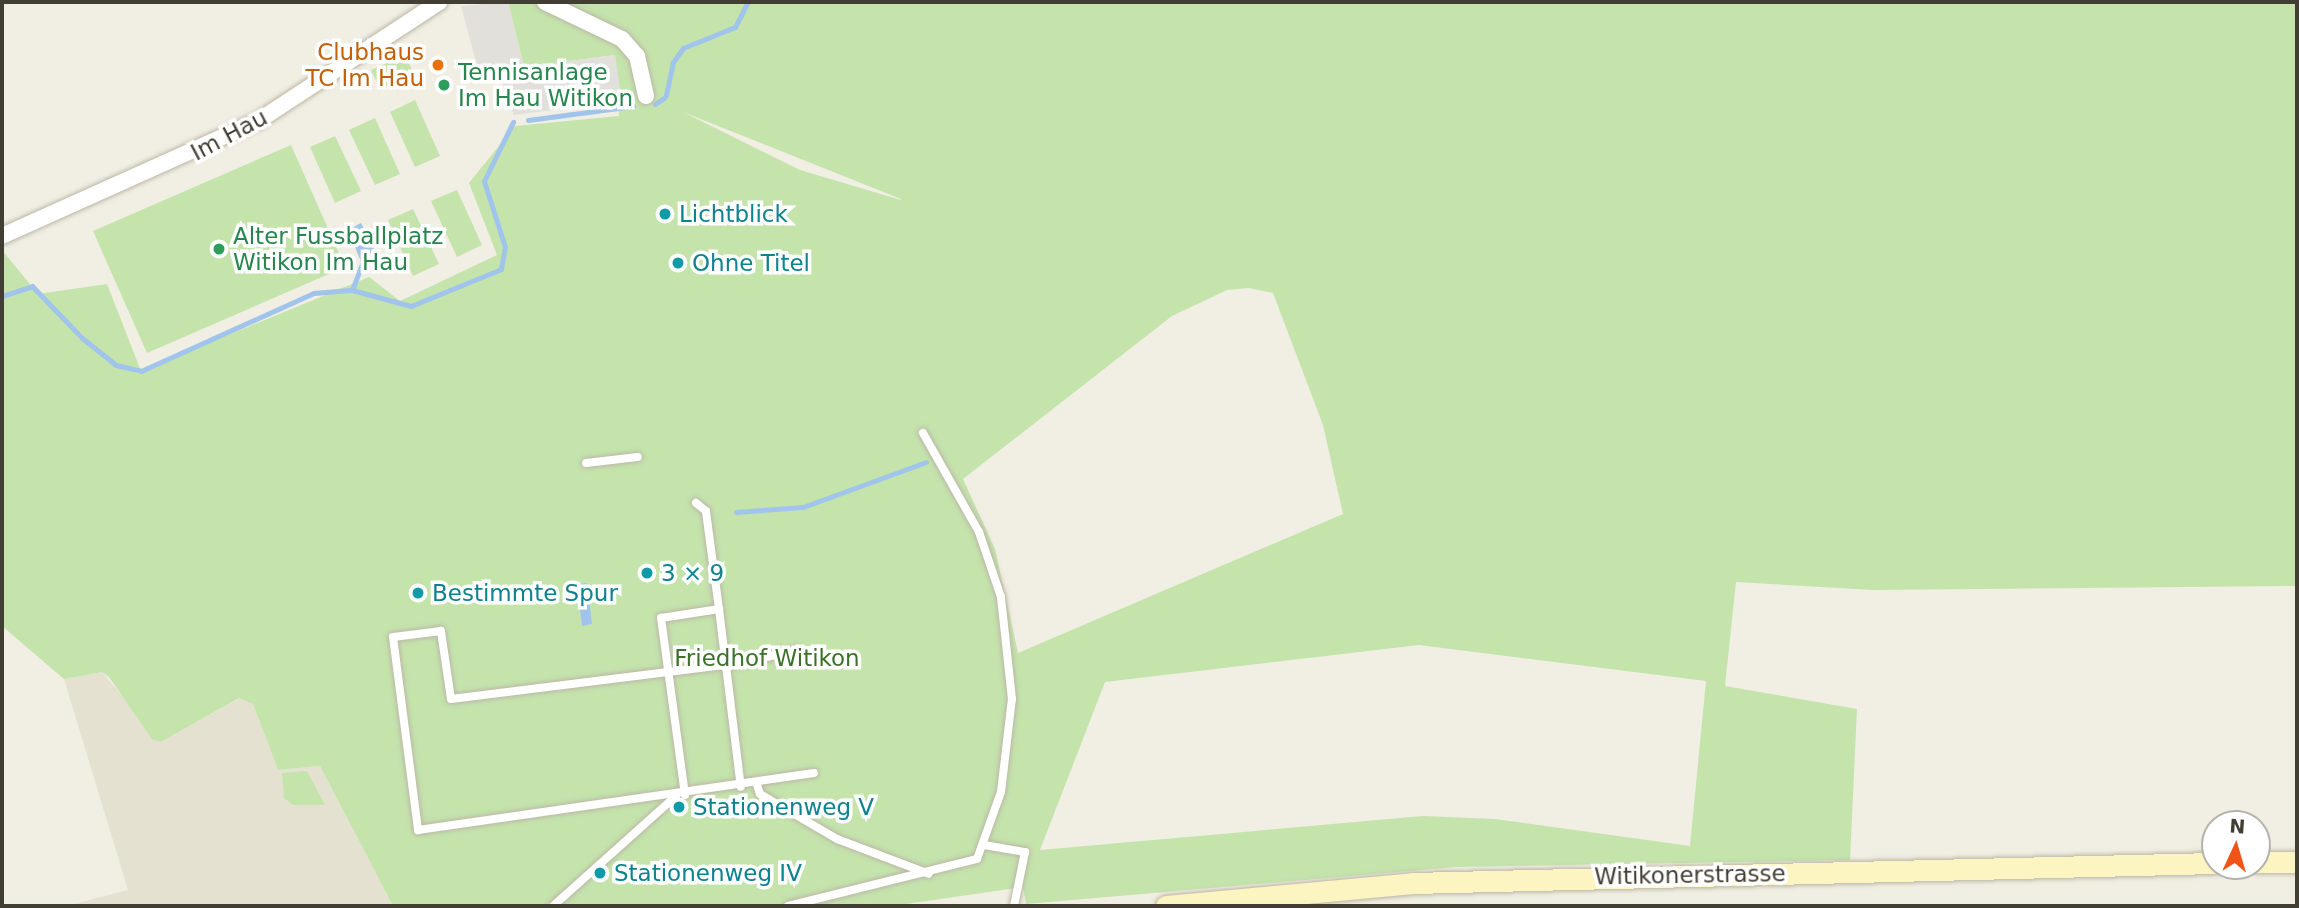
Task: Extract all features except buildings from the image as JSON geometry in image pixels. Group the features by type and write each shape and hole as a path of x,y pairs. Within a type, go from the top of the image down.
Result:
{"main road":[{"path":"2271,862 2297,862"},
{"name":"Witikonerstrasse","path":"1166,906 1413,883 2201,863"}],"street":[{"name":"Im Hau","path":"2,236 258,121 439,2"},
{"path":"545,2 622,39 637,56 646,96"}],"lane":[{"path":"788,906 929,874 977,859 984,845 1010,733 1006,622 979,532 923,433"},
{"path":"586,463 638,457"},
{"path":"696,503 706,511 741,788"},
{"path":"680,796 661,618 719,609"},
{"path":"799,650 726,665 451,699 441,631 393,638 418,830 741,788 814,773"},
{"path":"757,785 760,794 837,839 929,874"},
{"path":"553,906 680,796"},
{"path":"984,845 1026,852 1014,906"}],"shaded area":[{"path":"508,2 524,67 615,55 622,101 514,115 499,73 480,77 461,6"},
{"path":"102,672 161,742 240,698 253,704 278,770 320,766 393,906 66,906 128,890 64,679"}],"green space":[{"name":"Friedhof Witikon","path":"508,2 2297,2 2297,586 1873,590 1736,582 1725,686 1857,709 1850,860 1456,867 1026,904 1023,887 892,906 393,906 320,766 278,770 253,704 239,698 161,742 152,739 109,677 102,672 64,679 2,626 2,250 38,294 107,284 141,371 369,277 400,301 497,255 469,183 515,126 619,116 615,55 524,67","holes":["683,112 901,199 901,200 800,170","1249,288 1273,293 1323,425 1343,514 1018,653 995,549 963,479 1172,316 1227,290","1419,645 1706,681 1690,846 1495,819 1423,816 1040,850 1105,682"]},
{"path":"405,55 414,74 380,89 371,70"},
{"path":"415,100 440,156 415,167 390,112"},
{"path":"375,118 400,174 375,185 349,130"},
{"path":"335,136 361,191 335,203 310,147"},
{"name":"Alter Fussballplatz Witikon Im Hau","path":"291,145 345,267 147,353 93,231"},
{"path":"457,190 482,245 457,257 431,201"},
{"path":"413,209 439,264 413,276 388,220"},
{"path":"307,771 325,805 293,805 284,798 282,773"}],"water":[{"path":"361,223 374,248 362,264 348,230"},
{"path":"587,583 592,624 582,626 577,584"}],"waterway":[{"path":"666,95 673,62 683,48 735,27 748,2"},
{"path":"655,104 664,98"},
{"path":"528,120 633,106"},
{"path":"2,296 32,286 82,338 116,365 141,371 314,293 352,290 411,306 501,269 505,247 484,181 513,122"},
{"path":"352,290 362,264"},
{"path":"736,512 803,507 926,462"}],"place":[{"name":"Clubhaus TC Im Hau","path":"438,65"},
{"name":"Tennisanlage Im Hau Witikon","path":"444,85"},
{"name":"Lichtblick","path":"665,214"},
{"name":"Alter Fussballplatz Witikon Im Hau","path":"219,249"},
{"name":"Ohne Titel","path":"678,263"},
{"name":"3 × 9","path":"647,573"},
{"name":"Bestimmte Spur","path":"418,593"},
{"name":"Stationenweg V","path":"679,807"},
{"name":"Stationenweg IV","path":"600,873"}]}
